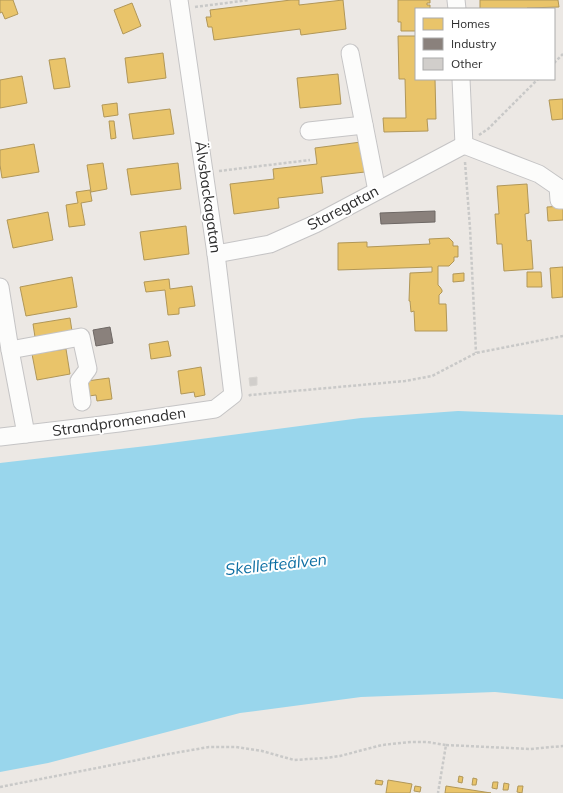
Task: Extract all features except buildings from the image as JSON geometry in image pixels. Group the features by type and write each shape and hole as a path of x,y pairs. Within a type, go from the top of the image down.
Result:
{"street":[{"name":"Älvsbackagatan","path":"180,4 216,254 239,397"},
{"path":"350,53 377,191"},
{"path":"461,80 464,145 539,174 558,187 560,200 563,200"},
{"path":"309,130 364,125"},
{"name":"Staregatan","path":"216,254 270,244 315,224 464,145"},
{"path":"0,287 26,434"},
{"path":"10,350 81,337 88,369 79,380 82,402"},
{"name":"Strandpromenaden","path":"0,437 119,423 215,409 239,397"}],"path":[{"path":"180,4 250,0"},
{"path":"555,62 563,54"},
{"path":"476,353 470,228 464,145 488,129 537,80"},
{"path":"204,172 310,160"},
{"path":"239,397 405,381 432,376 476,353 563,336"},
{"path":"0,787 208,747 236,747 262,751 294,760 340,756 382,745 411,742 530,749 563,746"},
{"path":"438,793 446,745"}],"water":[{"name":"Skellefteälven","path":"458,411 563,415 563,699 495,692 361,697 240,713 48,763 0,772 0,463 155,445 361,418"}]}
